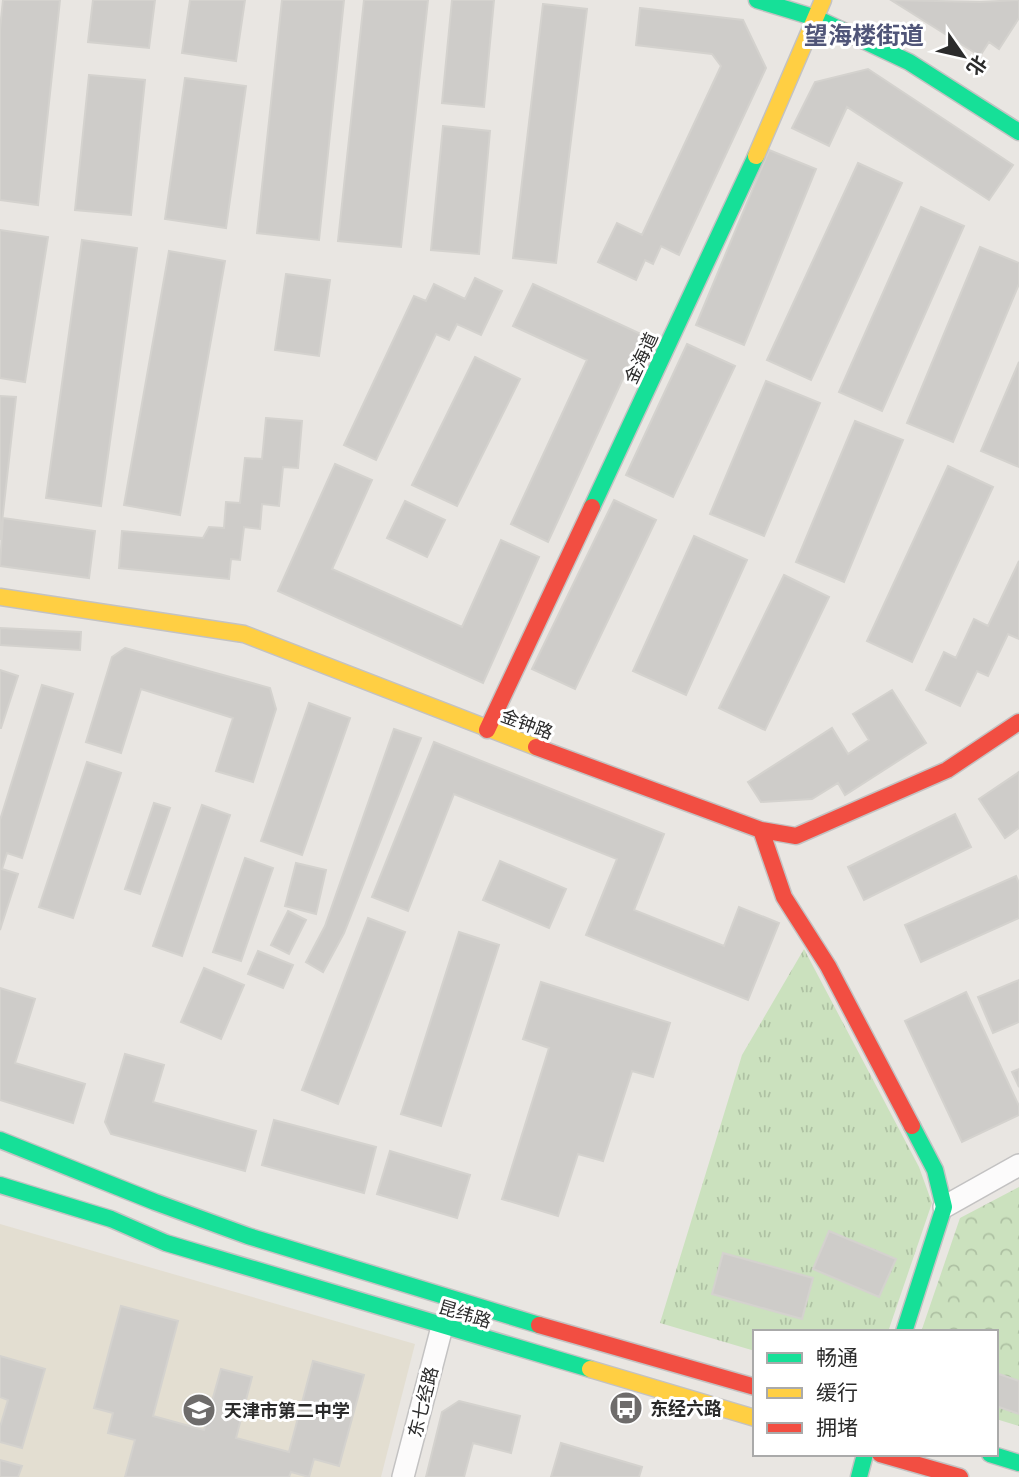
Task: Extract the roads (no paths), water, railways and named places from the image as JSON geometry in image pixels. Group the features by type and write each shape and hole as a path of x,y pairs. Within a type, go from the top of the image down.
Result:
{"street":[{"path":"757,0 816,18 909,62 1019,132"},
{"name":"金海道","path":"486,730 742,190 823,0"},
{"name":"金钟路","path":"0,597 244,634 486,730 761,830 796,836 947,771 1019,722"},
{"path":"761,830 784,897 828,966 935,1170 944,1207 905,1330"},
{"path":"0,1140 50,1157 175,1210"},
{"path":"944,1207 1019,1165"},
{"path":"65,1184 124,1201 175,1210"},
{"path":"0,1185 111,1219 166,1243"},
{"name":"昆纬路","path":"175,1210 451,1299 753,1386"},
{"path":"102,1235 166,1243"},
{"name":"昆纬路","path":"166,1243 753,1417"},
{"name":"东七经路","path":"403,1477 442,1327"},
{"path":"859,1477 865,1456"},
{"path":"887,1456 960,1477"},
{"path":"996,1456 1019,1463"}],"place":[{"name":"东经六路","path":"626,1408"},
{"name":"天津市第二中学","path":"199,1410"}],"district":[{"name":"望海楼街道","path":"864,35"}]}
